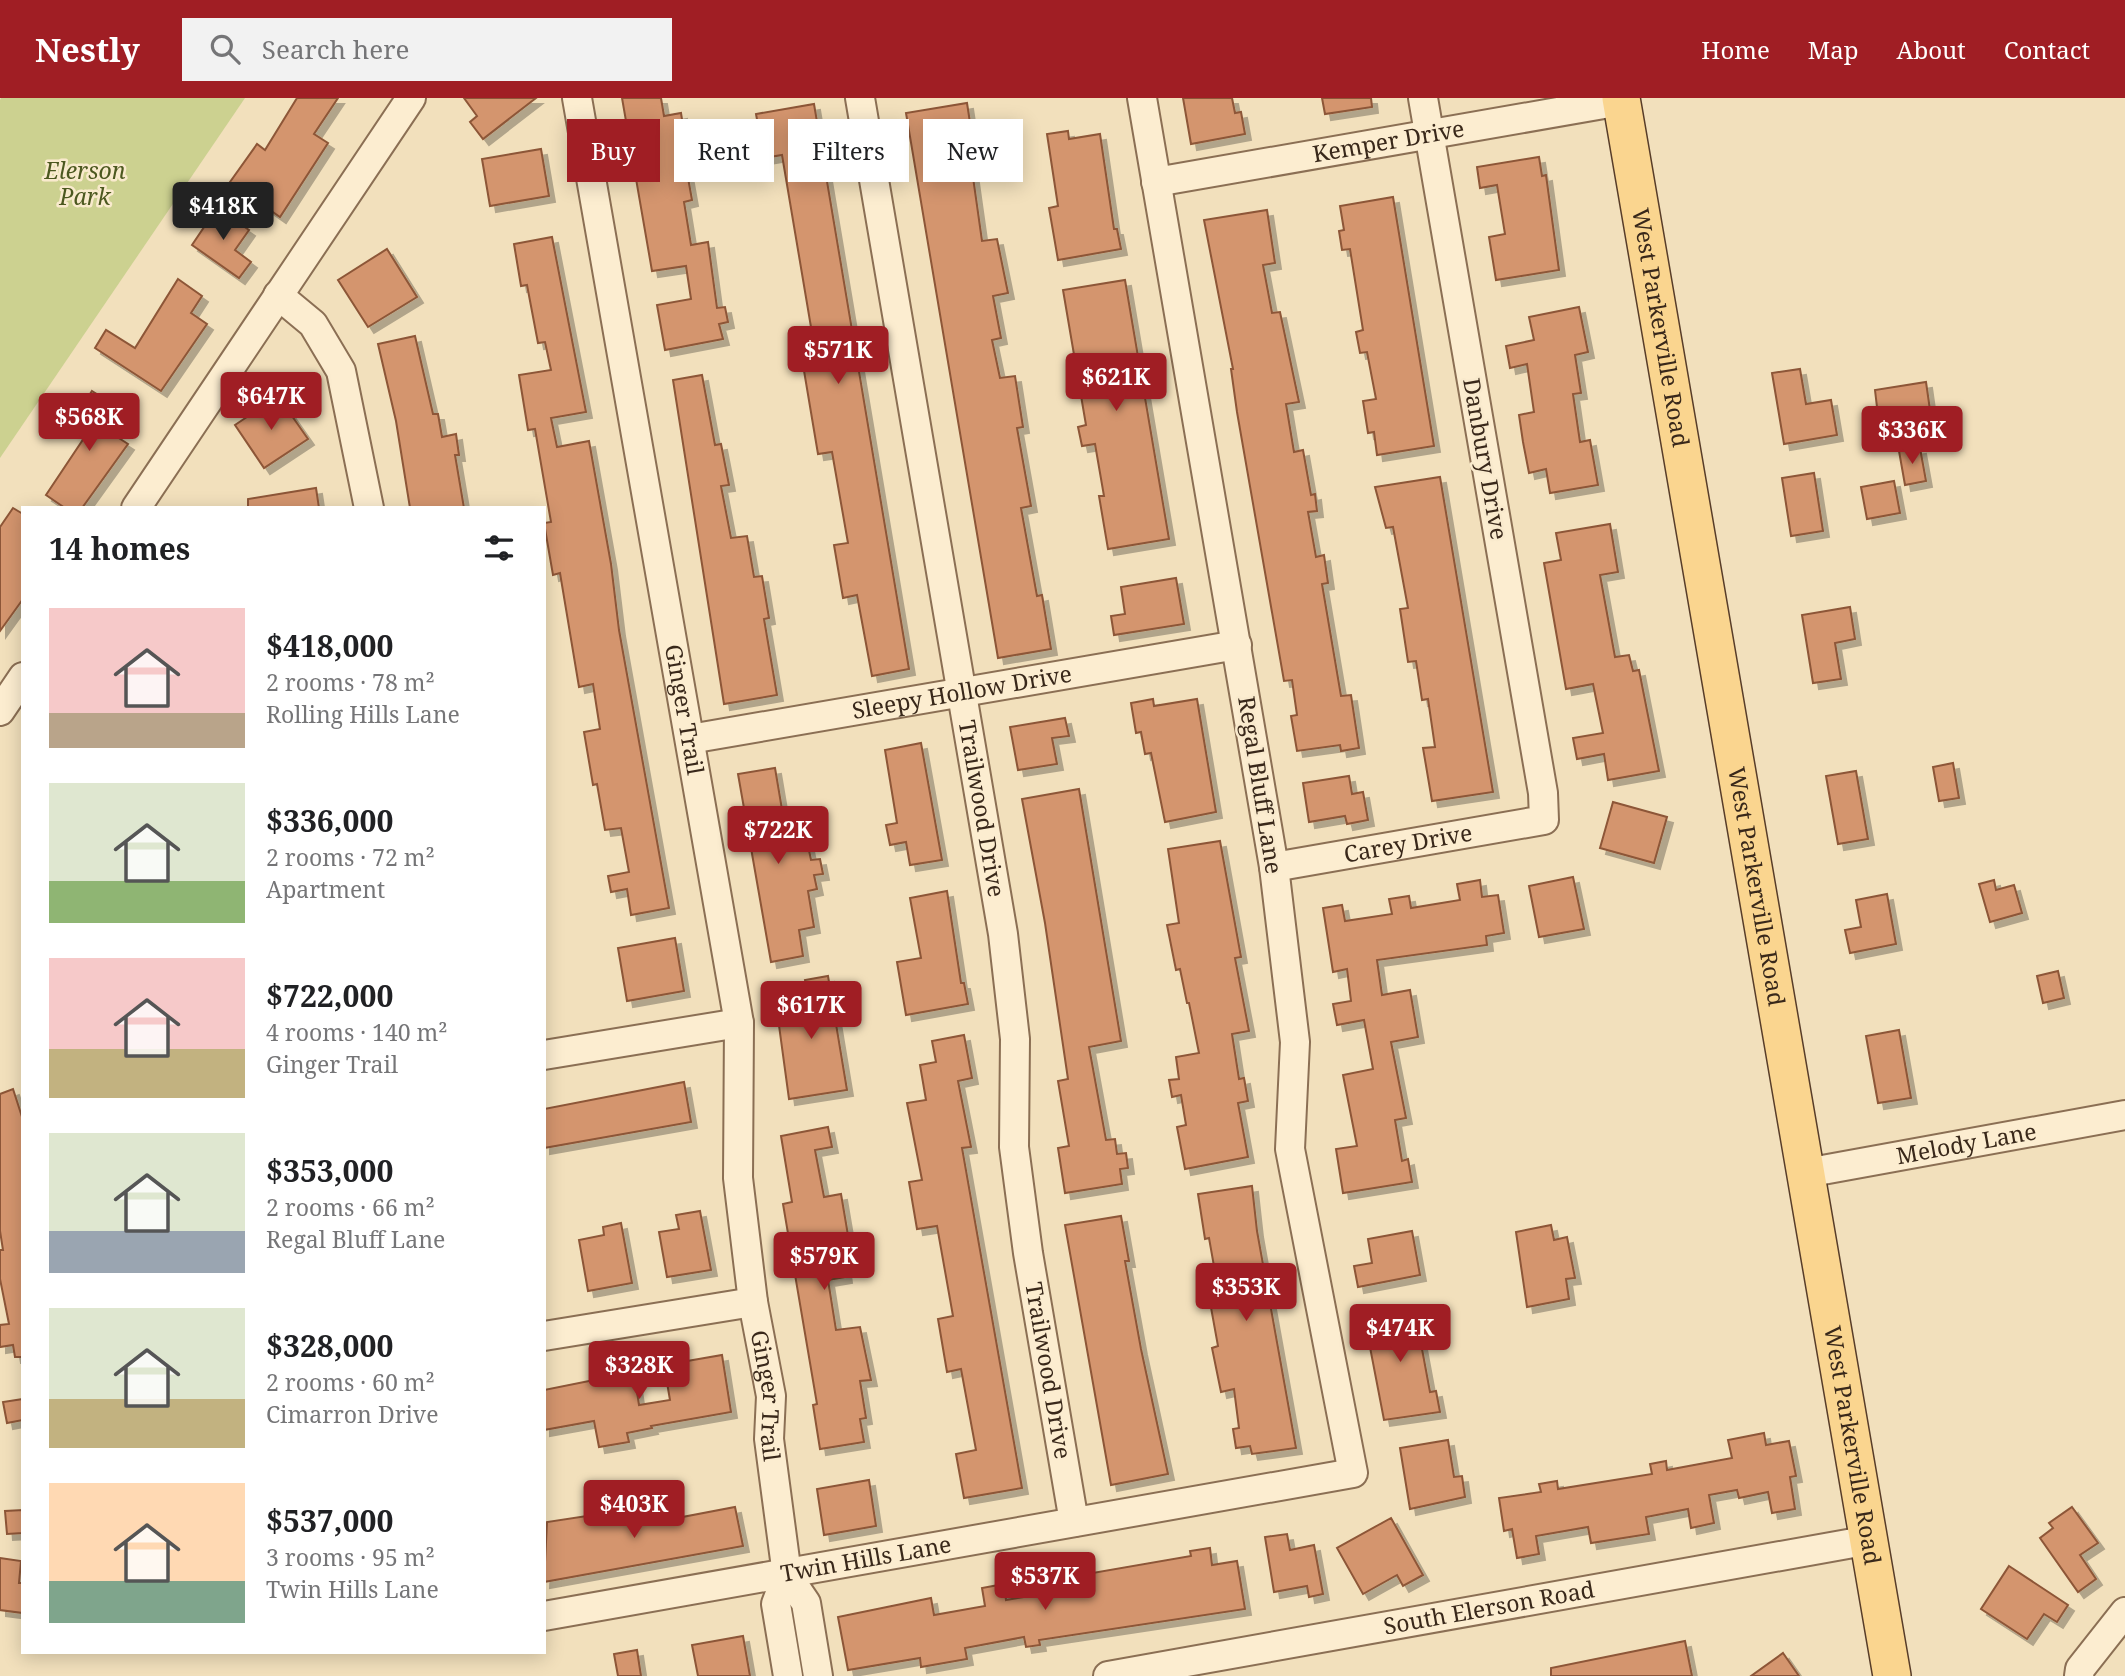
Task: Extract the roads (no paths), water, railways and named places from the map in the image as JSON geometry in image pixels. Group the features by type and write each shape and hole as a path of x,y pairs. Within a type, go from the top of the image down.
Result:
{"main road":[{"name":"West Parkerville Road","path":"1621,99 1721,694 1892,1676"}],"street":[{"path":"137,506 411,98"},
{"name":"Ginger Trail","path":"577,98 739,1023 738,1178 753,1302 771,1396 769,1440 787,1575 806,1603 818,1676"},
{"name":"Trailwood Drive","path":"860,98 1003,934 1015,1039 1014,1147 1028,1253 1074,1522"},
{"name":"Regal Bluff Lane","path":"1142,98 1273,867 1295,1042 1290,1149 1353,1473"},
{"name":"Danbury Drive","path":"1423,98 1544,793 1544,820"},
{"name":"Kemper Drive","path":"1156,182 1621,99"},
{"path":"278,295 313,324 341,371 369,506"},
{"name":"Sleepy Hollow Drive","path":"690,738 1237,645"},
{"path":"0,711 21,680"},
{"name":"Carey Drive","path":"1273,867 1544,820"},
{"path":"546,1055 739,1023"},
{"name":"Melody Lane","path":"1806,1173 2125,1115"},
{"path":"546,1336 753,1302"},
{"name":"Twin Hills Lane","path":"546,1616 1353,1473"},
{"name":"South Elerson Road","path":"1108,1676 1870,1540"},
{"name":"Ginger Trail","path":"787,1575 776,1604 788,1676"},
{"path":"2079,1676 2080,1669 2125,1612"}],"park label":[{"name":"Elerson Park","path":"85,184"}]}
